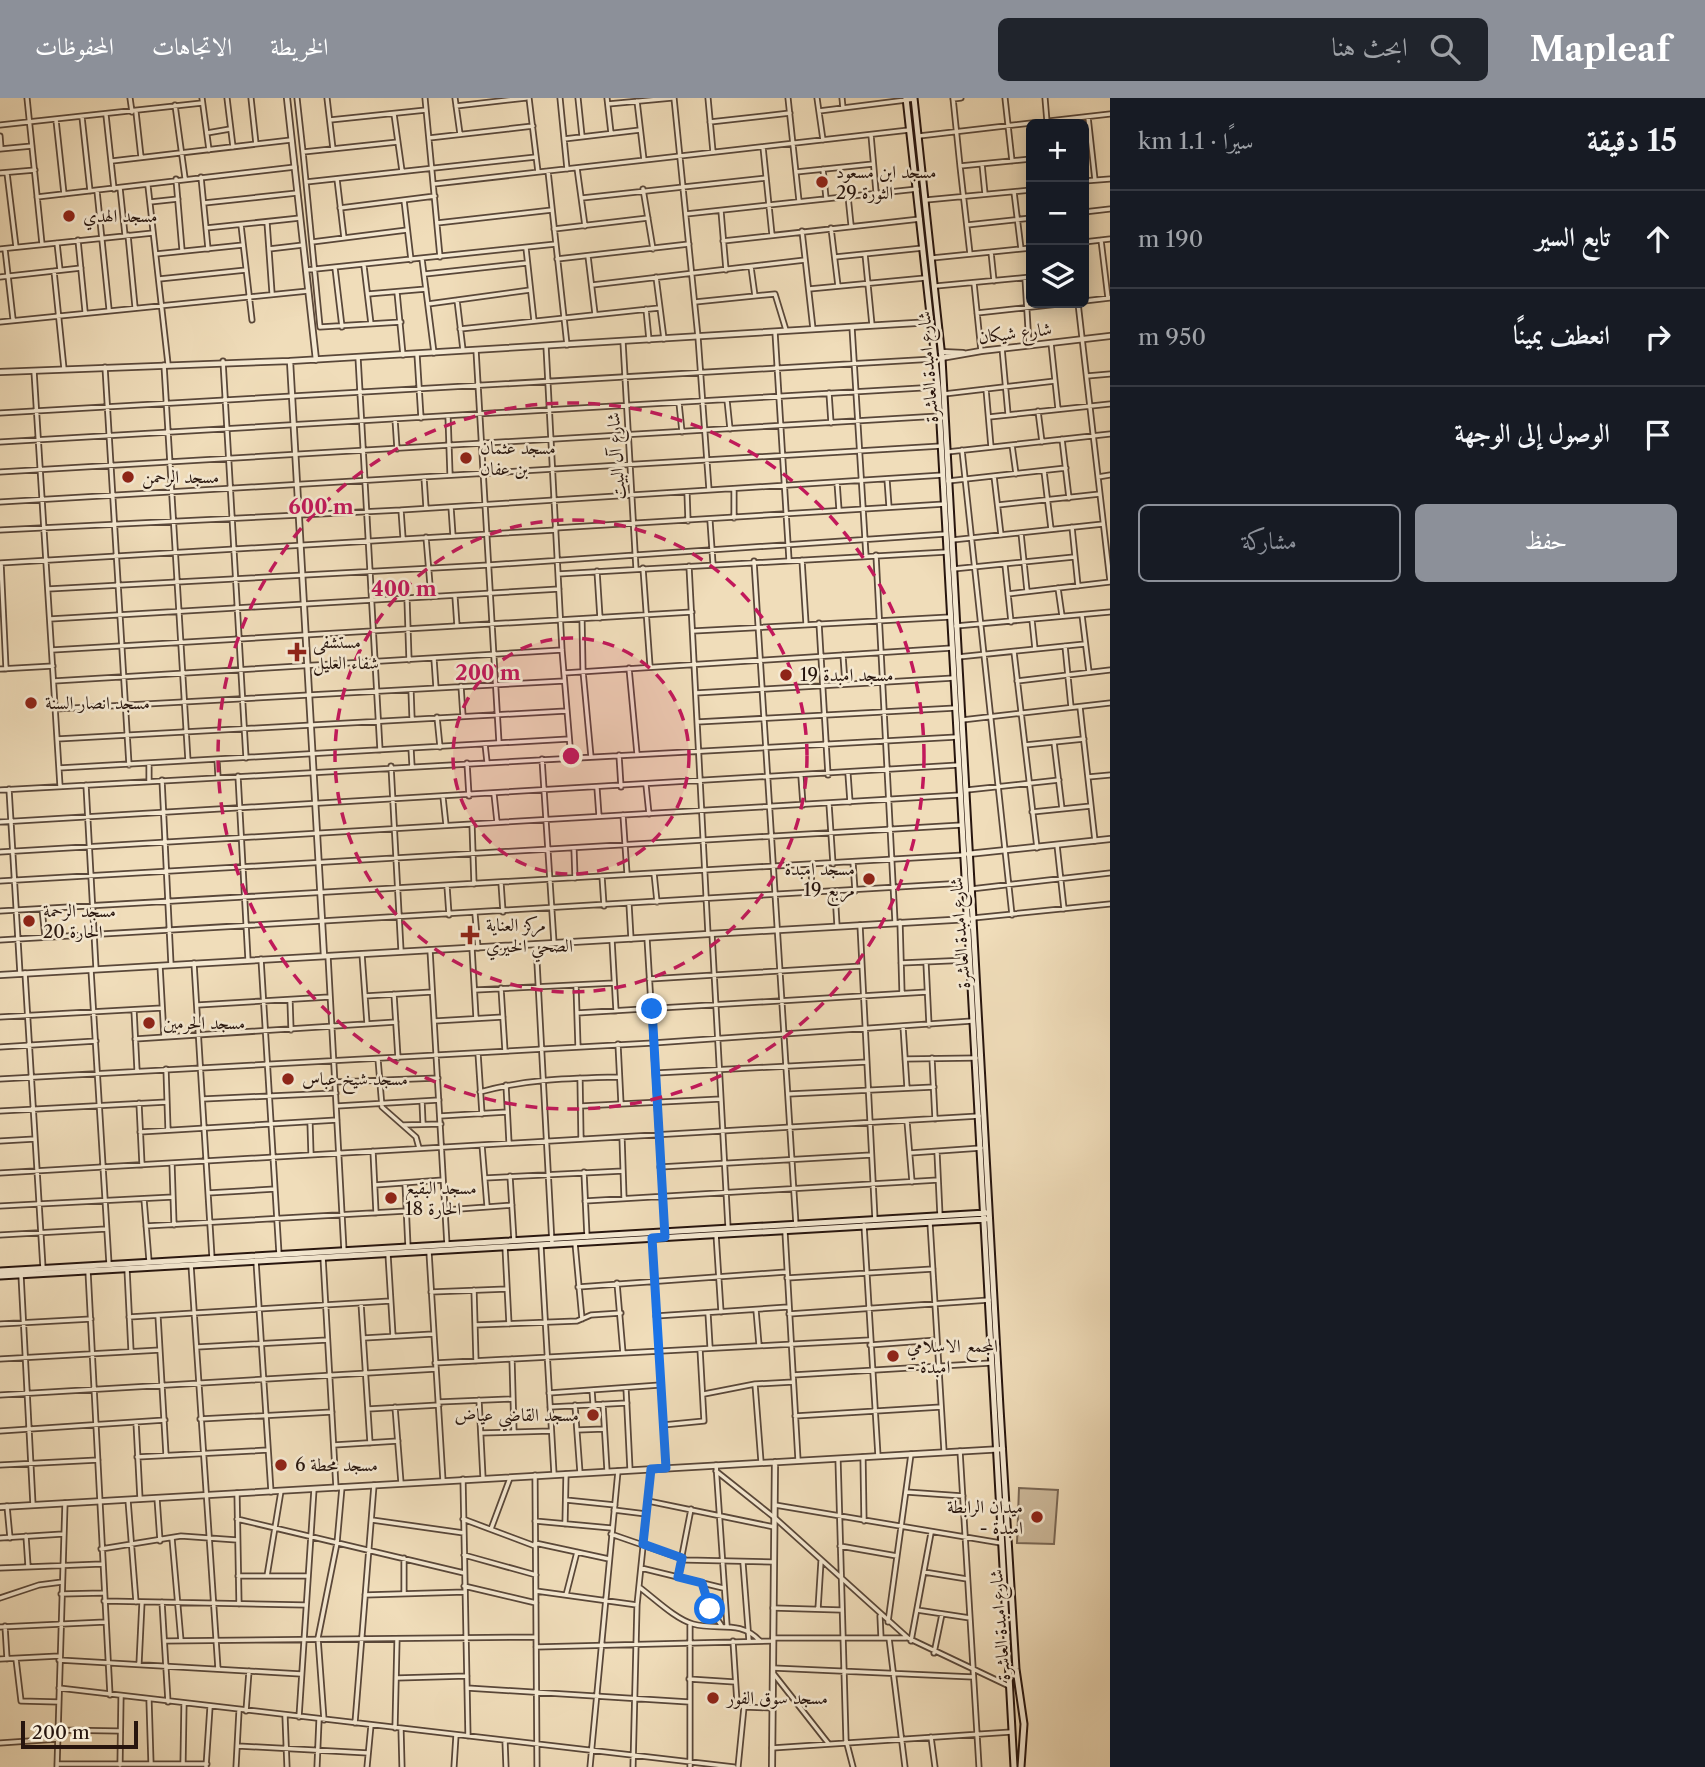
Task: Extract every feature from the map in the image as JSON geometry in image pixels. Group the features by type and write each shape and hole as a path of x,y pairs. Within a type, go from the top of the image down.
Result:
{"main road":[{"name":"شارع امبدة العاشرة","path":"906,99 932,321 944,394 953,569 950,617 961,720 965,883 970,918 1000,1449 1014,1767"},
{"name":"شارع امبدة العاشرة","path":"914,99 940,320 939,416 947,552 956,626 954,678 963,792 962,825 971,888 970,960 987,1216 993,1363 1016,1669 1024,1724 1021,1767"},
{"path":"919,209 927,209"},
{"path":"552,1242 587,1237 716,1234 875,1220 987,1216"},
{"path":"0,1274 212,1259 388,1254 514,1241 575,1242 652,1238 728,1229 784,1228 796,1224 864,1226 987,1216"},
{"path":"0,1274 127,1269 256,1261 279,1257 323,1257 408,1248 505,1247 541,1242"}],"street":[{"path":"27,98 42,244"},
{"path":"130,98 141,158"},
{"path":"227,98 233,148"},
{"path":"251,98 256,145"},
{"path":"286,98 316,360"},
{"path":"296,98 320,326 401,322"},
{"path":"327,98 333,149"},
{"path":"425,98 440,257"},
{"path":"455,98 460,134"},
{"path":"456,106 527,98 538,172"},
{"path":"559,98 567,169"},
{"path":"578,98 582,136"},
{"path":"607,98 611,133"},
{"path":"608,104 673,98 695,302 709,489"},
{"path":"708,98 713,152"},
{"path":"788,98 799,201"},
{"path":"817,98 822,140"},
{"path":"842,98 843,108"},
{"path":"961,98 953,98 970,254"},
{"path":"1005,98 1012,161"},
{"path":"1045,98 1047,119"},
{"path":"819,111 914,99"},
{"path":"0,125 134,112 202,101 209,150"},
{"path":"637,101 644,160"},
{"path":"175,105 185,178"},
{"path":"330,120 427,110"},
{"path":"710,122 790,113"},
{"path":"394,114 402,172"},
{"path":"1076,119 1110,114"},
{"path":"106,115 127,235 135,307"},
{"path":"82,117 89,191"},
{"path":"1088,117 1095,180"},
{"path":"56,120 64,194"},
{"path":"919,136 1026,124"},
{"path":"429,138 533,126"},
{"path":"206,133 230,130"},
{"path":"564,139 640,130"},
{"path":"433,184 909,130"},
{"path":"870,134 876,192"},
{"path":"0,136 1,149 32,146"},
{"path":"112,161 292,140"},
{"path":"303,152 398,142"},
{"path":"763,147 772,235"},
{"path":"306,182 536,157"},
{"path":"960,166 1026,160"},
{"path":"796,172 873,164"},
{"path":"982,164 985,194"},
{"path":"37,197 295,167"},
{"path":"577,168 585,226"},
{"path":"823,169 826,198"},
{"path":"0,173 35,170"},
{"path":"548,171 567,345"},
{"path":"7,173 16,247"},
{"path":"201,177 208,249"},
{"path":"337,178 344,238"},
{"path":"582,198 643,189 766,178"},
{"path":"176,179 182,251"},
{"path":"1089,181 1110,179"},
{"path":"148,185 162,304 184,732 188,761"},
{"path":"643,189 653,249"},
{"path":"686,214 917,189"},
{"path":"926,200 1026,190"},
{"path":"97,191 109,309"},
{"path":"1014,191 1021,249"},
{"path":"204,203 297,193"},
{"path":"848,195 851,225"},
{"path":"340,208 435,196"},
{"path":"150,202 178,199"},
{"path":"404,200 411,261"},
{"path":"437,223 552,209"},
{"path":"1089,211 1110,209"},
{"path":"720,211 726,270"},
{"path":"206,228 300,218"},
{"path":"554,229 648,218"},
{"path":"723,241 920,219"},
{"path":"967,225 1026,219"},
{"path":"267,221 272,293"},
{"path":"241,224 252,320"},
{"path":"831,228 838,286"},
{"path":"312,242 407,230"},
{"path":"802,231 813,329"},
{"path":"13,320 2,249 153,233"},
{"path":"1089,241 1110,239"},
{"path":"78,240 85,312"},
{"path":"1089,300 1109,298 1101,240"},
{"path":"57,243 64,369"},
{"path":"306,270 556,244"},
{"path":"557,259 689,244"},
{"path":"156,254 243,245"},
{"path":"269,249 303,245"},
{"path":"835,257 924,247"},
{"path":"526,248 534,321"},
{"path":"932,258 1026,248"},
{"path":"991,252 994,281"},
{"path":"865,254 872,325"},
{"path":"588,256 595,314"},
{"path":"422,259 434,353"},
{"path":"592,285 805,260"},
{"path":"425,274 527,263"},
{"path":"364,266 371,324"},
{"path":"751,267 754,296"},
{"path":"0,277 81,268"},
{"path":"335,268 342,327"},
{"path":"159,279 246,270"},
{"path":"656,277 664,339"},
{"path":"809,289 927,278"},
{"path":"936,286 1025,278 1026,293"},
{"path":"974,283 981,351"},
{"path":"368,294 426,289"},
{"path":"428,304 530,290"},
{"path":"0,322 309,291"},
{"path":"397,292 403,355"},
{"path":"695,302 777,296 786,330"},
{"path":"457,300 463,351"},
{"path":"460,329 659,307"},
{"path":"977,313 1027,308 1029,345"},
{"path":"1008,594 1110,581 1078,308"},
{"path":"646,309 649,340"},
{"path":"0,372 223,361 358,358 940,320"},
{"path":"852,326 866,556"},
{"path":"775,331 789,560"},
{"name":"شارع شيكان","path":"939,356 1110,337"},
{"name":"شارع آل البيت","path":"623,342 636,569"},
{"path":"1051,343 1058,409"},
{"path":"546,346 562,650 571,758"},
{"path":"1002,348 1008,414"},
{"path":"476,350 499,743"},
{"path":"417,354 421,418"},
{"path":"0,413 777,368 939,356"},
{"path":"358,358 380,750"},
{"path":"223,361 246,758"},
{"path":"290,361 322,922 330,997 345,1254"},
{"path":"105,367 129,765"},
{"path":"34,370 60,786"},
{"path":"1087,376 1110,374"},
{"path":"944,394 1055,381"},
{"path":"0,442 938,387"},
{"path":"986,389 991,447"},
{"path":"829,393 831,423"},
{"path":"727,400 730,429"},
{"path":"679,403 682,432"},
{"path":"989,417 1110,404"},
{"path":"1038,411 1041,442"},
{"path":"447,416 450,475"},
{"path":"0,472 939,416"},
{"path":"395,419 397,449"},
{"path":"947,452 1110,434"},
{"path":"1062,439 1069,498"},
{"path":"1012,445 1016,474"},
{"path":"0,502 941,446"},
{"path":"962,450 1012,915"},
{"path":"948,481 1066,468"},
{"path":"1044,471 1051,529"},
{"path":"0,530 401,510 943,475"},
{"path":"1098,477 1110,475"},
{"path":"424,477 426,508"},
{"path":"995,477 1001,535"},
{"path":"887,479 890,508"},
{"path":"837,482 839,510"},
{"path":"734,488 734,518"},
{"path":"687,491 688,521"},
{"path":"998,505 1100,494"},
{"path":"6,669 1,563 945,504"},
{"path":"451,506 453,536"},
{"path":"401,510 403,538"},
{"path":"710,520 713,564"},
{"path":"952,540 1104,524"},
{"path":"1072,527 1078,586"},
{"path":"1021,533 1027,592"},
{"path":"48,589 489,565 788,542 946,534"},
{"path":"426,537 432,597"},
{"path":"558,574 947,552"},
{"path":"876,555 877,621 902,993"},
{"path":"953,569 1074,557"},
{"path":"802,560 807,624"},
{"path":"754,561 796,1224"},
{"path":"690,565 706,899 714,975 728,1229"},
{"path":"1005,565 1011,622"},
{"path":"643,568 650,666"},
{"path":"597,571 600,618"},
{"path":"1058,588 1062,617"},
{"path":"50,619 559,589"},
{"path":"455,596 457,626"},
{"path":"407,599 410,660"},
{"path":"52,650 692,612"},
{"path":"956,626 1110,612"},
{"path":"1082,615 1089,673"},
{"path":"693,631 950,617"},
{"path":"582,619 583,671 591,757"},
{"path":"1032,620 1035,650"},
{"path":"819,623 828,775"},
{"path":"955,658 1085,644"},
{"path":"1065,646 1071,707"},
{"path":"564,673 952,648"},
{"path":"54,681 562,650"},
{"path":"1014,652 1037,848"},
{"path":"843,655 845,684"},
{"path":"434,658 436,688"},
{"path":"0,669 53,666"},
{"path":"629,668 637,754"},
{"path":"1017,681 1110,670"},
{"path":"696,693 954,678"},
{"path":"55,709 564,681"},
{"path":"461,686 463,716"},
{"path":"411,690 412,719"},
{"path":"961,720 1110,704"},
{"path":"1080,706 1095,841"},
{"path":"697,722 956,708"},
{"path":"57,739 566,711"},
{"path":"437,717 440,747"},
{"path":"0,790 314,770 766,749 957,737"},
{"path":"59,768 149,765 569,739"},
{"path":"1024,745 1084,739"},
{"path":"1054,742 1062,809"},
{"path":"485,744 487,762"},
{"path":"411,748 412,766"},
{"path":"620,755 621,787"},
{"path":"216,759 218,777"},
{"path":"542,759 554,943"},
{"path":"467,763 469,796"},
{"path":"149,765 149,781"},
{"path":"0,822 801,777 959,765"},
{"path":"391,766 401,951"},
{"path":"848,774 850,802"},
{"path":"1088,777 1110,775"},
{"path":"238,776 248,960"},
{"path":"801,777 803,805"},
{"path":"162,780 171,965"},
{"path":"0,852 888,800 1059,780"},
{"path":"86,785 94,1012 109,1265"},
{"path":"646,785 649,814"},
{"path":"597,788 599,817"},
{"path":"9,789 15,910 27,1016 43,1271"},
{"path":"494,794 497,822"},
{"path":"443,797 446,825"},
{"path":"829,804 833,863"},
{"path":"1032,812 1091,806"},
{"path":"623,815 627,874"},
{"path":"472,824 474,884"},
{"path":"0,881 962,825"},
{"path":"0,911 892,860 1004,852 1110,839"},
{"path":"1058,845 1064,909"},
{"path":"574,848 575,878"},
{"path":"853,862 855,891"},
{"path":"811,865 813,893"},
{"path":"654,873 657,902"},
{"path":"971,888 1110,873"},
{"path":"603,876 604,906"},
{"path":"501,882 503,912"},
{"path":"0,940 965,883"},
{"path":"447,885 449,915"},
{"path":"835,892 837,926"},
{"path":"629,904 631,939"},
{"path":"0,975 970,918 1110,904"},
{"path":"42,909 45,937"},
{"path":"475,914 476,1018"},
{"path":"860,925 875,1220"},
{"path":"647,938 664,1235"},
{"path":"612,940 616,1011"},
{"path":"536,944 552,1242"},
{"path":"430,950 447,1248"},
{"path":"362,954 367,1024"},
{"path":"261,959 279,1257"},
{"path":"901,963 970,960"},
{"path":"194,963 212,1259"},
{"path":"926,963 929,1025"},
{"path":"160,966 164,1037"},
{"path":"649,979 862,966"},
{"path":"475,989 614,983"},
{"path":"576,985 578,1047"},
{"path":"501,988 505,1051"},
{"path":"365,996 432,992"},
{"path":"577,1013 928,992"},
{"path":"394,994 398,1058"},
{"path":"198,1005 330,997"},
{"path":"290,1000 291,1030"},
{"path":"0,1017 162,1008"},
{"path":"134,1010 137,1071"},
{"path":"435,1021 503,1017"},
{"path":"0,1079 267,1062 378,1059 653,1043 974,1021"},
{"path":"135,1039 396,1022"},
{"path":"903,1026 907,1088"},
{"path":"0,1047 96,1041"},
{"path":"618,1044 621,1104"},
{"path":"478,1053 482,1114"},
{"path":"932,1057 935,1119"},
{"path":"905,1059 976,1058"},
{"path":"378,1059 381,1103 418,1140 419,1149"},
{"path":"656,1073 867,1062"},
{"path":"166,1069 168,1130"},
{"path":"480,1093 506,1084 544,1079 619,1077"},
{"path":"335,1082 438,1078"},
{"path":"580,1078 581,1140"},
{"path":"506,1084 509,1143"},
{"path":"789,1094 934,1087"},
{"path":"203,1099 336,1093"},
{"path":"581,1106 721,1099"},
{"path":"337,1106 439,1100"},
{"path":"422,1101 423,1124"},
{"path":"0,1111 167,1102"},
{"path":"138,1103 142,1166"},
{"path":"440,1116 507,1112"},
{"path":"0,1174 979,1116"},
{"path":"140,1132 338,1120"},
{"path":"907,1121 912,1182"},
{"path":"310,1122 311,1155"},
{"path":"401,1125 441,1124"},
{"path":"622,1137 624,1199"},
{"path":"0,1141 35,1139"},
{"path":"482,1145 486,1207"},
{"path":"910,1153 981,1148"},
{"path":"373,1151 376,1213"},
{"path":"937,1152 940,1216"},
{"path":"660,1167 872,1155"},
{"path":"172,1163 174,1225"},
{"path":"485,1178 623,1171"},
{"path":"584,1172 587,1237"},
{"path":"510,1176 514,1241"},
{"path":"375,1185 444,1180"},
{"path":"585,1201 938,1180"},
{"path":"405,1183 408,1248"},
{"path":"208,1193 275,1189"},
{"path":"0,1206 173,1196"},
{"path":"144,1198 149,1263"},
{"path":"446,1210 512,1205"},
{"path":"146,1226 406,1211"},
{"path":"930,1222 944,1451"},
{"path":"864,1226 878,1456"},
{"path":"784,1228 798,1460"},
{"path":"0,1235 107,1229"},
{"path":"716,1234 721,1312"},
{"path":"652,1238 666,1468"},
{"path":"541,1242 554,1474"},
{"path":"575,1242 582,1319"},
{"path":"505,1247 509,1324"},
{"path":"429,1251 443,1480"},
{"path":"388,1254 393,1336"},
{"path":"317,1767 322,1720 318,1641 337,1543 340,1487 334,1445 323,1257"},
{"path":"256,1261 271,1492"},
{"path":"191,1265 201,1454 218,1669"},
{"path":"127,1269 131,1352"},
{"path":"787,1278 933,1269"},
{"path":"88,1271 110,1695"},
{"path":"578,1287 786,1272"},
{"path":"21,1275 33,1505"},
{"path":"617,1283 623,1353"},
{"path":"431,1292 507,1289"},
{"path":"474,1290 476,1361"},
{"path":"789,1314 989,1300"},
{"path":"129,1317 390,1301"},
{"path":"361,1303 370,1443"},
{"path":"656,1316 788,1307"},
{"path":"756,1310 759,1345"},
{"path":"475,1325 582,1319 621,1312"},
{"path":"708,1313 710,1347"},
{"path":"158,1316 166,1455"},
{"path":"0,1324 91,1319"},
{"path":"364,1338 433,1334"},
{"path":"196,1347 327,1340"},
{"path":"0,1395 330,1376 476,1361 710,1347 937,1340"},
{"path":"663,1425 704,1421 700,1348"},
{"path":"0,1359 160,1350"},
{"path":"512,1359 514,1432"},
{"path":"793,1375 993,1363"},
{"path":"704,1394 755,1384 793,1382"},
{"path":"755,1384 761,1462"},
{"path":"549,1393 660,1385"},
{"path":"626,1388 630,1470"},
{"path":"592,1390 593,1405"},
{"path":"368,1409 513,1399"},
{"path":"480,1400 483,1478"},
{"path":"550,1407 627,1403"},
{"path":"603,1404 607,1471"},
{"path":"575,1405 580,1473"},
{"path":"395,1407 401,1483"},
{"path":"795,1416 941,1407"},
{"path":"200,1419 332,1412"},
{"path":"0,1431 164,1420"},
{"path":"136,1422 140,1499"},
{"path":"577,1430 604,1429"},
{"path":"481,1433 551,1431"},
{"path":"334,1445 398,1441"},
{"path":"0,1507 510,1476 716,1468 761,1462 1000,1449"},
{"path":"137,1457 268,1450"},
{"path":"960,1451 979,1767"},
{"path":"888,1622 911,1453"},
{"path":"863,1457 864,1521"},
{"path":"838,1458 846,1743 853,1767"},
{"path":"0,1465 98,1460"},
{"path":"772,1767 775,1462"},
{"path":"716,1468 724,1625"},
{"path":"716,1468 910,1639 934,1653 1011,1687"},
{"path":"633,1767 637,1605 651,1469"},
{"path":"590,1767 618,1471"},
{"path":"565,1524 566,1474"},
{"path":"535,1475 537,1767"},
{"path":"491,1529 510,1476"},
{"path":"463,1479 468,1736"},
{"path":"355,1723 374,1485"},
{"path":"299,1717 314,1489"},
{"path":"267,1576 281,1491"},
{"path":"906,1492 963,1496"},
{"path":"237,1493 239,1604"},
{"path":"157,1498 160,1541"},
{"path":"128,1500 136,1602"},
{"path":"566,1500 647,1514"},
{"path":"648,1501 774,1527"},
{"path":"65,1503 57,1766 207,1765 210,1707"},
{"path":"775,1505 1003,1544"},
{"path":"7,1506 10,1538"},
{"path":"678,1577 691,1509"},
{"path":"237,1519 464,1573"},
{"path":"463,1519 535,1544 608,1559"},
{"path":"371,1520 464,1533"},
{"path":"535,1521 611,1528"},
{"path":"910,1639 930,1532"},
{"path":"0,1538 64,1534"},
{"path":"611,1534 682,1558 774,1563"},
{"path":"26,1536 28,1566"},
{"path":"101,1549 172,1538 237,1540"},
{"path":"172,1538 181,1641"},
{"path":"841,1546 898,1556"},
{"path":"566,1595 578,1552"},
{"path":"464,1555 536,1575"},
{"path":"404,1558 404,1593"},
{"path":"818,1609 821,1561"},
{"path":"743,1562 749,1641"},
{"path":"0,1568 102,1564"},
{"path":"641,1568 723,1588"},
{"path":"924,1572 968,1579"},
{"path":"238,1576 307,1576"},
{"path":"0,1598 39,1585 62,1582"},
{"path":"702,1583 708,1605 724,1625"},
{"path":"464,1586 536,1603"},
{"path":"639,1587 690,1623 724,1625 748,1631 760,1641"},
{"path":"536,1591 637,1605"},
{"path":"365,1595 465,1592"},
{"path":"61,1594 103,1593"},
{"path":"104,1601 305,1605"},
{"path":"139,1664 142,1602"},
{"path":"162,1602 168,1702"},
{"path":"773,1608 842,1610"},
{"path":"917,1610 971,1618"},
{"path":"934,1653 942,1614"},
{"path":"880,1615 881,1638"},
{"path":"6,1659 3,1627 105,1622"},
{"path":"690,1623 690,1765"},
{"path":"165,1641 303,1642 536,1637"},
{"path":"889,1638 905,1767"},
{"path":"536,1647 773,1639 910,1639"},
{"path":"395,1728 397,1640"},
{"path":"733,1642 737,1703 744,1707 773,1707"},
{"path":"16,1658 21,1701 59,1702"},
{"path":"0,1659 59,1658 301,1674"},
{"path":"773,1670 973,1677"},
{"path":"773,1670 829,1744"},
{"path":"246,1711 249,1671"},
{"path":"397,1678 467,1676"},
{"path":"689,1678 735,1682"},
{"path":"59,1688 536,1744 690,1765 736,1767 744,1707"},
{"path":"467,1688 689,1702"},
{"path":"120,1765 121,1697"},
{"path":"149,1700 151,1764"},
{"path":"183,1764 184,1704"},
{"path":"236,1767 239,1711"},
{"path":"285,1716 287,1767"},
{"path":"367,1767 371,1725"},
{"path":"401,1728 402,1767"},
{"path":"58,1730 120,1731"},
{"path":"772,1748 1013,1732"},
{"path":"454,1767 456,1735"},
{"path":"931,1737 935,1767"},
{"path":"0,1743 58,1739"},
{"path":"505,1741 506,1767"},
{"path":"238,1746 368,1753"}],"shaded area":[{"name":"ميدان الرابطة - امبدة","path":"1019,1488 1058,1490 1054,1544 1017,1543"}],"place":[{"name":"مسجد ابن مسعود الثورة 29","path":"822,182"},
{"name":"مسجد الهدي","path":"69,216"},
{"name":"مسجد عثمان بن عفان","path":"466,458"},
{"name":"مسجد الرحمن","path":"128,477"},
{"name":"مستشفى شفاء العليل","path":"297,652"},
{"name":"مسجد امبدة 19","path":"786,675"},
{"name":"مسجد انصار السنة","path":"31,703"},
{"name":"مسجد امبدة مربع 19","path":"869,879"},
{"name":"مسجد الرحمة الحارة 20","path":"29,921"},
{"name":"مركز العناية الصحي الخيري","path":"470,935"},
{"name":"مسجد الحرمين","path":"149,1023"},
{"name":"مسجد شيخ عباس","path":"288,1079"},
{"name":"مسجد البقيع الحارة 18","path":"391,1198"},
{"name":"المجمع الاسلامي - امبدة","path":"893,1356"},
{"name":"مسجد القاضي عياض","path":"593,1415"},
{"name":"مسجد محطة 6","path":"281,1465"},
{"name":"ميدان الرابطة - امبدة","path":"1037,1517"},
{"name":"مسجد سوق الفور","path":"713,1698"}],"route":[{"path":"652,1009 665,1237 652,1238 666,1468 651,1469 643,1544 682,1558 678,1577 702,1583 710,1609"}]}
